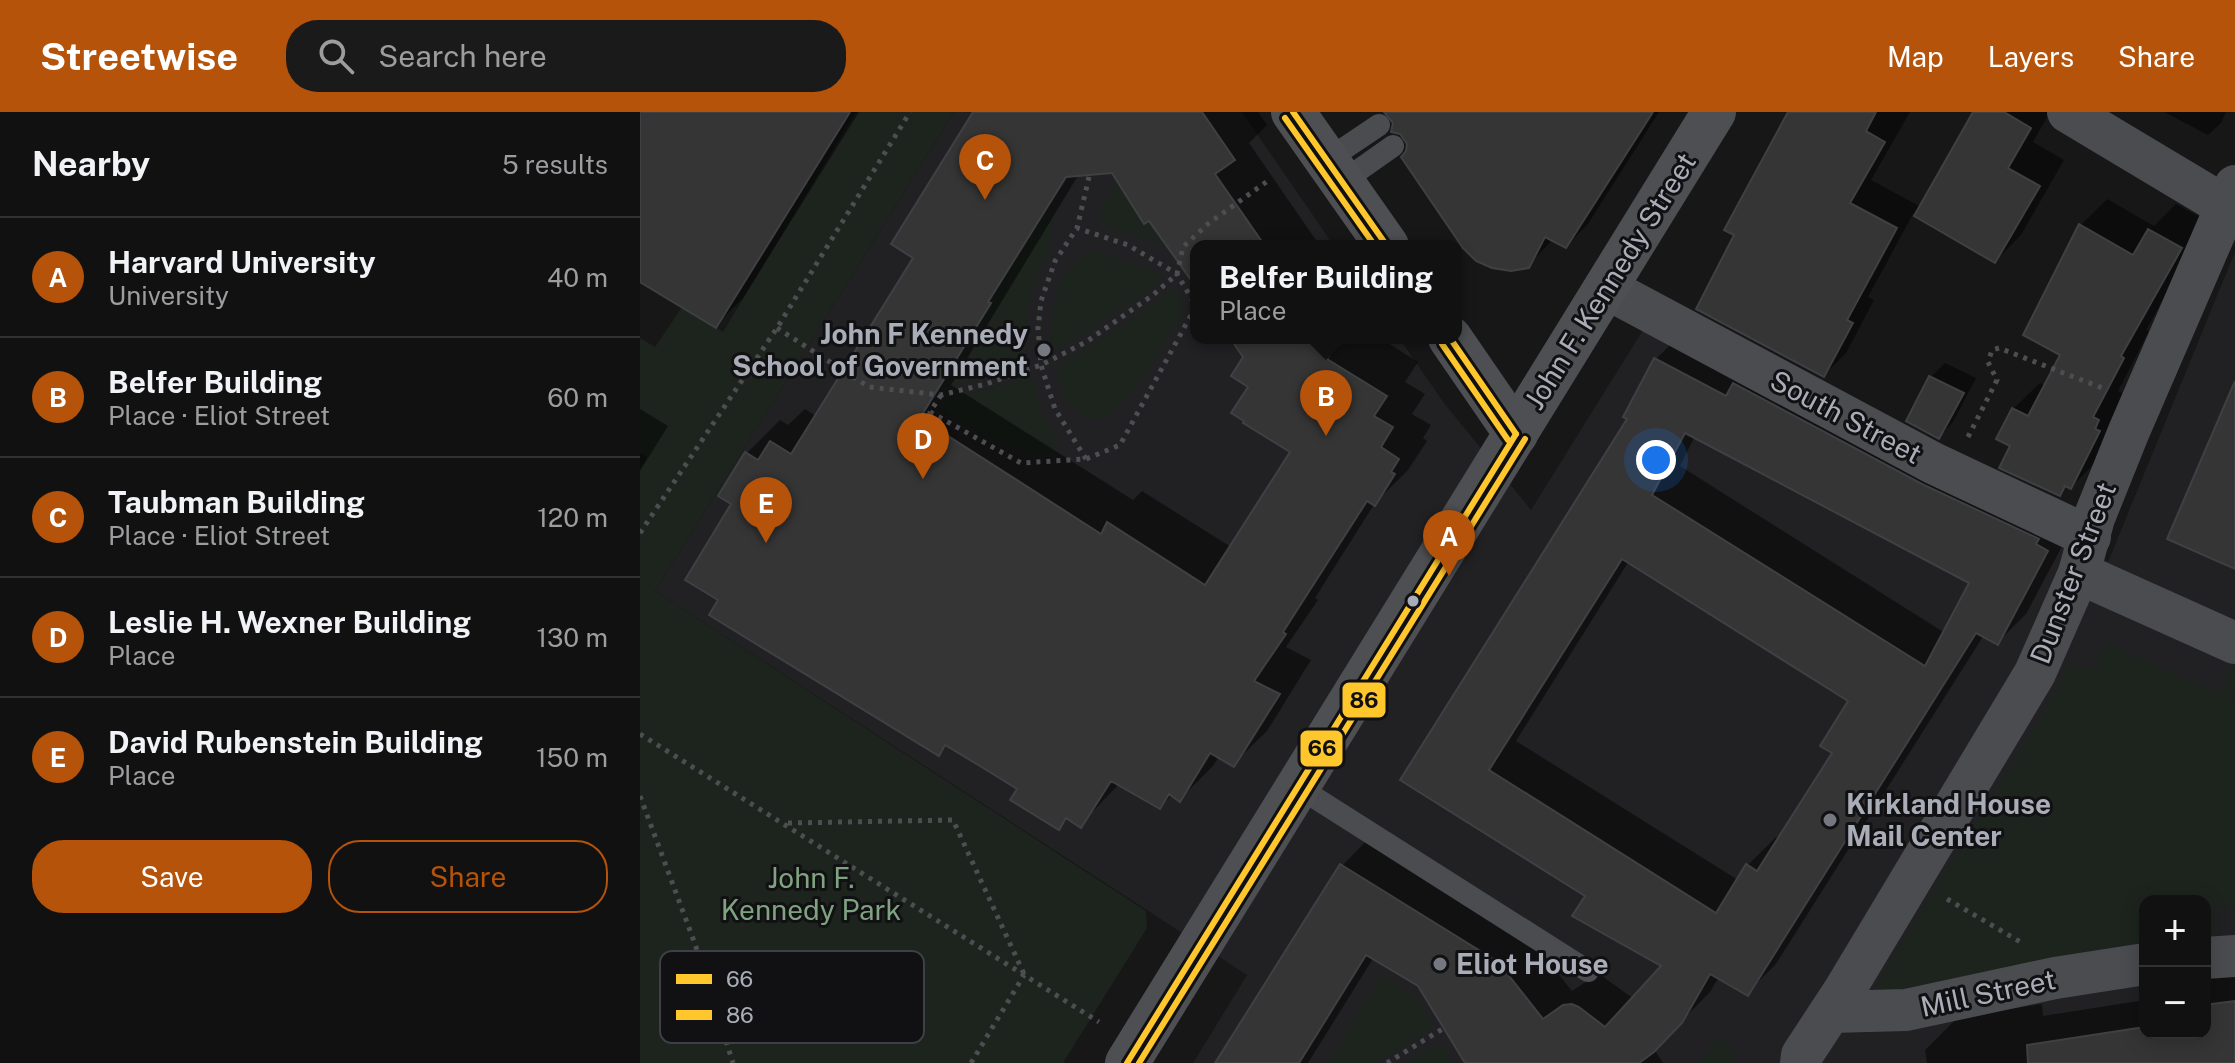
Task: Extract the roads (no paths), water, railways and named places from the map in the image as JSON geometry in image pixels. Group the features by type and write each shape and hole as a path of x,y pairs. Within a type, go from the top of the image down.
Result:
{"main road":[{"path":"1293,112 1383,240"},
{"name":"John F. Kennedy Street","path":"1127,1063 1714,112"},
{"path":"1454,344 1516,434"}],"street":[{"path":"2068,112 2232,202"},
{"name":"Dunster Street","path":"1801,1063 1802,1055 2021,698 2054,633 2085,555 2094,518 2129,431 2232,202"},
{"name":"South Street","path":"1606,288 1933,463 2235,643"},
{"path":"2211,958 2235,956"},
{"name":"Mill Street","path":"1831,1012 1906,1010 2055,978 2139,965"}],"lane":[{"path":"1335,171 1379,125"},
{"path":"1335,171 1393,146"},
{"path":"1298,787 1588,971"}],"place":[{"name":"Taubman Building","path":"985,200"},
{"name":"John F Kennedy School of Government","path":"1044,350"},
{"name":"Belfer Building","path":"1326,436"},
{"name":"Leslie H. Wexner Building","path":"923,479"},
{"name":"David Rubenstein Building","path":"766,543"},
{"name":"Harvard University","path":"1449,576"},
{"name":"Kirkland House Mail Center","path":"1830,820"},
{"name":"Eliot House","path":"1440,964"}],"park label":[{"name":"John F. Kennedy Park","path":"811,894"}]}
